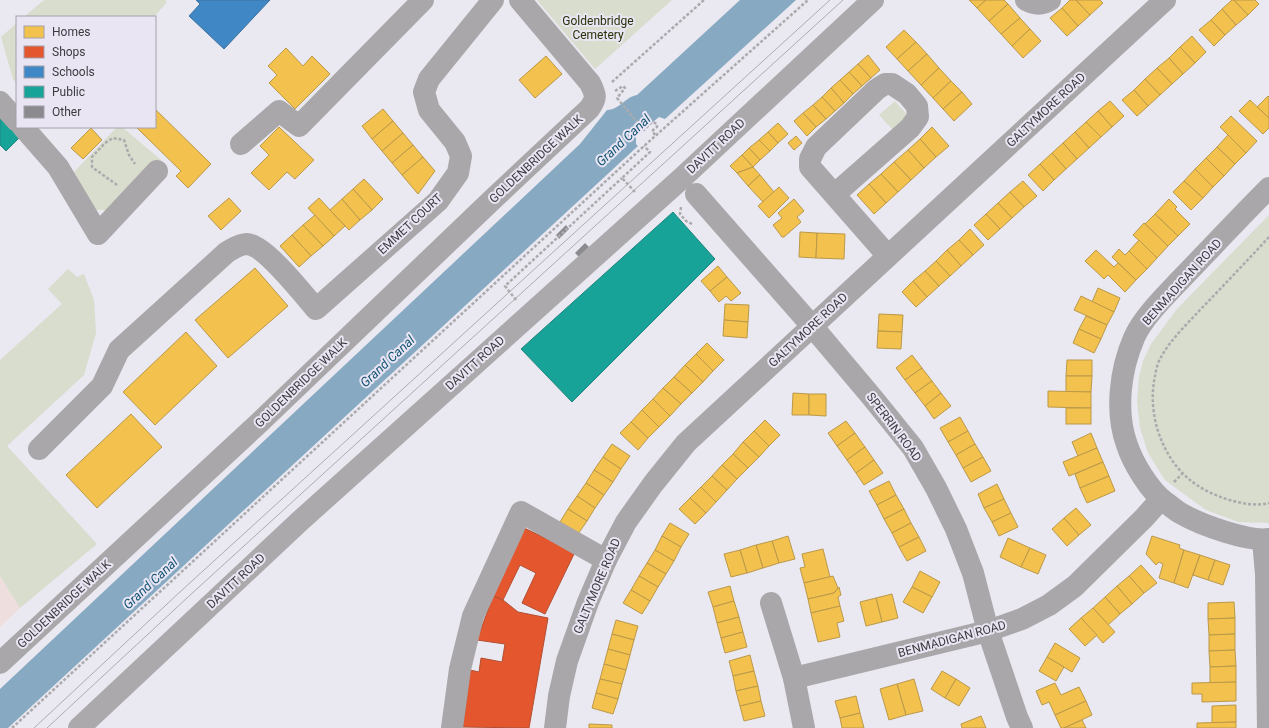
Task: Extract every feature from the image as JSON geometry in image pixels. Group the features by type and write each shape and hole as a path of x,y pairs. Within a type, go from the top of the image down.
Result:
{"main road":[{"name":"DAVITT ROAD","path":"79,728 300,521 690,170 873,0"}],"street":[{"path":"241,144 279,111 299,126 423,0"},
{"name":"EMMET COURT","path":"39,449 102,386 120,350 227,252 237,246 247,244 258,248 269,256 316,309 438,200 458,173 461,156 455,142 429,110 424,92 430,79 493,0"},
{"path":"520,0 590,83 595,97"},
{"path":"1026,0 1035,4 1044,4 1050,0"},
{"name":"GALTYMORE ROAD","path":"555,728 559,696 567,661 588,602 606,560 626,522 653,484 686,443 1165,0"},
{"path":"835,194 910,128 918,117 917,106 907,94 897,86 885,84 877,89 816,147 810,159 810,167 888,256"},
{"name":"GOLDENBRIDGE WALK","path":"0,663 260,422 589,109 594,102 595,97"},
{"path":"0,102 16,120"},
{"path":"24,128 58,167 98,234 155,174"},
{"name":"BENMADIGAN ROAD","path":"1268,728 1266,539 1250,538 1209,526 1183,514 1161,499 1146,481 1131,456 1123,436 1120,393 1124,367 1134,337 1150,313 1269,188"},
{"name":"SPERRIN ROAD","path":"696,194 872,396 913,448 936,488 956,530 973,573 988,631 1016,717 1022,728"},
{"name":"BENMADIGAN ROAD","path":"794,678 988,631 1022,619 1049,605 1075,586 1144,518 1161,499"},
{"path":"452,728 460,669 473,616 521,512 606,560"},
{"path":"771,603 794,678 804,728"}],"path":[{"path":"595,97 704,0"},
{"path":"12,728 644,146 808,0"},
{"path":"617,89 623,86 625,88 617,98 644,130 652,122 657,124 657,127 652,131 656,136"},
{"path":"133,198 92,167 92,157 105,143 113,138 124,140 129,156 137,166 155,174"},
{"path":"521,305 505,286 650,152 644,146"},
{"path":"622,178 639,196"},
{"path":"1269,237 1175,337 1159,360 1153,386 1157,426 1168,455 1182,474 1198,487 1232,501 1261,505 1269,503"}],"shaded area":[{"path":"0,576 20,608 0,627"}],"green space":[{"path":"44,0 165,0 167,2 155,16 25,16"},
{"name":"Goldenbridge Cemetery","path":"537,0 672,0 595,69"},
{"path":"16,24 16,83 13,79 1,37"},
{"path":"895,101 908,116 893,130 879,115"},
{"path":"116,128 123,128 161,160 110,210 95,210 74,172"},
{"path":"1269,215 1269,523 1238,522 1206,510 1165,480 1148,453 1140,428 1137,402 1139,377 1143,361 1151,344 1177,309"},
{"path":"68,269 77,277 84,274 94,300 96,333 84,375 7,446 97,544 20,608 0,576 0,360 62,304 48,289"}],"water":[{"name":"Grand Canal","path":"740,0 796,0 665,119 659,117 636,136 636,144 638,146 8,728 0,728 0,689 580,144 607,110 616,108 629,98 637,95"}],"building: Homes":[{"path":"969,0 986,0 977,8"},
{"path":"986,0 1004,0 1008,4 989,21 977,8"},
{"path":"1070,0 1076,0 1090,15 1078,26 1062,8"},
{"path":"1076,0 1100,0 1103,3 1090,15"},
{"path":"1234,0 1248,15 1236,25 1222,9"},
{"path":"1234,0 1255,0 1259,4 1248,15"},
{"path":"1008,4 1020,18 1001,34 989,21"},
{"path":"1062,8 1078,26 1067,36 1050,18"},
{"path":"1222,9 1236,25 1225,35 1211,20"},
{"path":"1020,18 1030,29 1012,46 1001,34"},
{"path":"1211,20 1225,35 1214,46 1199,30"},
{"path":"1030,29 1041,41 1023,58 1012,46"},
{"path":"904,30 916,42 897,59 886,47"},
{"path":"1192,36 1206,52 1195,63 1180,47"},
{"path":"916,42 927,54 908,71 897,59"},
{"path":"1180,47 1195,63 1183,74 1169,58"},
{"path":"286,48 303,66 312,56 330,74 295,109 269,83 277,75 268,66"},
{"path":"927,54 939,68 921,85 908,71"},
{"path":"868,55 880,70 871,78 858,64"},
{"path":"546,56 562,74 535,98 519,80"},
{"path":"1169,58 1183,74 1172,84 1157,68"},
{"path":"858,64 871,78 862,86 849,72"},
{"path":"939,68 951,81 933,98 921,85"},
{"path":"1157,68 1172,84 1160,95 1145,79"},
{"path":"849,72 862,86 853,94 840,80"},
{"path":"1145,79 1160,95 1148,106 1134,90"},
{"path":"840,80 853,94 844,103 831,88"},
{"path":"951,81 962,92 943,109 933,98"},
{"path":"831,88 844,103 835,111 822,97"},
{"path":"1134,90 1148,106 1137,116 1122,100"},
{"path":"962,92 972,104 954,121 943,109"},
{"path":"1268,96 1269,97 1269,118 1257,107"},
{"path":"822,97 835,111 826,119 813,105"},
{"path":"1250,100 1269,118 1269,128 1263,134 1239,111"},
{"path":"1110,101 1124,116 1112,127 1098,111"},
{"path":"813,105 826,119 816,127 803,113"},
{"path":"383,109 393,121 372,139 362,126"},
{"path":"156,110 211,164 188,188 176,176 181,171 137,128 156,128"},
{"path":"1098,111 1112,127 1101,137 1086,122"},
{"path":"803,113 816,127 807,136 794,121"},
{"path":"1231,116 1257,141 1246,153 1220,127"},
{"path":"393,121 403,133 382,151 372,139"},
{"path":"1086,122 1101,137 1089,148 1075,132"},
{"path":"778,123 788,134 778,143 768,132"},
{"path":"279,127 314,160 295,179 287,172 269,190 251,173 269,155 260,146"},
{"path":"932,127 949,146 936,157 920,139"},
{"path":"91,128 102,140 83,159 71,148"},
{"path":"768,132 778,143 770,151 759,140"},
{"path":"1075,132 1089,148 1077,159 1063,143"},
{"path":"403,133 413,145 392,163 382,151"},
{"path":"1228,135 1246,153 1235,164 1217,147"},
{"path":"796,136 802,143 794,150 788,143"},
{"path":"920,139 936,157 924,168 908,150"},
{"path":"759,140 770,151 760,160 749,148"},
{"path":"1063,143 1077,159 1066,169 1052,153"},
{"path":"413,145 423,157 402,175 392,163"},
{"path":"1217,147 1235,164 1224,176 1206,158"},
{"path":"749,148 760,160 753,167 742,155"},
{"path":"908,150 924,168 911,180 894,162"},
{"path":"1052,153 1066,169 1054,180 1040,164"},
{"path":"742,155 753,167 737,173 730,166"},
{"path":"423,157 435,171 418,194 402,175"},
{"path":"1206,158 1224,176 1213,187 1195,169"},
{"path":"894,162 911,180 898,192 881,174"},
{"path":"1040,164 1054,180 1043,191 1028,175"},
{"path":"753,167 760,175 748,186 737,173"},
{"path":"1195,169 1213,187 1203,198 1184,181"},
{"path":"881,174 898,192 886,203 869,184"},
{"path":"760,175 774,192 763,202 748,186"},
{"path":"364,179 383,199 372,210 353,189"},
{"path":"1023,181 1037,196 1024,207 1010,192"},
{"path":"1184,181 1203,198 1191,210 1173,192"},
{"path":"869,184 886,203 874,214 857,195"},
{"path":"779,187 789,198 769,218 758,206"},
{"path":"353,189 372,210 360,220 342,199"},
{"path":"1010,192 1024,207 1012,218 998,203"},
{"path":"229,198 241,211 221,230 208,216"},
{"path":"319,198 345,226 334,236 308,208"},
{"path":"342,199 360,220 349,230 330,210"},
{"path":"794,199 804,211 797,217 801,222 784,237 782,237 773,225 782,218 778,213"},
{"path":"1169,199 1177,207 1175,209 1190,224 1178,236 1155,214"},
{"path":"998,203 1012,218 1000,229 986,214"},
{"path":"986,214 1000,229 988,240 974,225"},
{"path":"1155,214 1178,236 1168,246 1145,224"},
{"path":"315,215 334,236 323,246 303,225"},
{"path":"1144,223 1168,246 1157,258 1133,235"},
{"path":"303,225 323,246 311,256 292,235"},
{"path":"970,229 984,245 973,255 959,240"},
{"path":"800,232 817,233 816,258 799,257"},
{"path":"817,233 845,234 844,259 816,258"},
{"path":"292,235 311,256 299,267 280,246"},
{"path":"959,240 973,255 961,266 947,250"},
{"path":"1139,240 1157,258 1147,269 1129,251"},
{"path":"1119,249 1125,255 1129,251 1147,269 1136,280 1112,257"},
{"path":"947,250 961,266 950,276 936,261"},
{"path":"1096,250 1114,267 1118,263 1136,280 1125,292 1108,275 1104,279 1085,261"},
{"path":"936,261 950,276 939,286 925,271"},
{"path":"718,266 727,277 710,291 701,281"},
{"path":"255,268 288,306 228,358 195,320"},
{"path":"925,271 939,286 927,297 913,281"},
{"path":"727,277 741,293 731,301 726,296 719,302 710,291"},
{"path":"913,281 927,297 916,307 902,292"},
{"path":"1098,288 1120,298 1114,312 1092,302"},
{"path":"1081,296 1114,312 1107,325 1074,310"},
{"path":"725,304 749,305 748,322 724,320"},
{"path":"879,314 903,315 902,332 878,331"},
{"path":"1086,316 1107,325 1101,339 1079,329"},
{"path":"724,320 748,322 747,338 723,336"},
{"path":"1079,329 1101,339 1094,353 1073,343"},
{"path":"878,331 902,332 901,349 877,348"},
{"path":"186,332 217,366 155,425 123,392"},
{"path":"707,343 724,360 713,371 696,354"},
{"path":"696,354 713,371 703,382 685,365"},
{"path":"912,355 922,368 905,380 896,368"},
{"path":"1067,360 1092,360 1092,376 1066,376"},
{"path":"685,365 703,382 692,393 674,377"},
{"path":"922,368 932,381 915,393 905,380"},
{"path":"1066,376 1092,376 1091,392 1066,392"},
{"path":"674,377 692,393 681,404 663,388"},
{"path":"932,381 941,393 925,406 915,393"},
{"path":"663,388 681,404 670,416 653,399"},
{"path":"1048,391 1091,392 1091,408 1048,407"},
{"path":"793,393 809,394 809,415 792,415"},
{"path":"941,393 951,406 934,419 925,406"},
{"path":"809,394 826,394 826,416 809,415"},
{"path":"653,399 670,416 659,427 642,410"},
{"path":"1066,408 1091,408 1091,424 1066,424"},
{"path":"642,410 659,427 648,438 631,422"},
{"path":"131,414 162,447 97,508 66,475"},
{"path":"960,417 968,431 948,442 940,428"},
{"path":"765,420 780,435 769,446 754,431"},
{"path":"846,421 855,433 837,446 828,433"},
{"path":"631,422 648,438 638,450 620,433"},
{"path":"754,431 769,446 759,457 743,442"},
{"path":"968,431 975,444 956,455 948,442"},
{"path":"855,433 865,447 847,460 837,446"},
{"path":"1091,433 1097,448 1078,456 1072,442"},
{"path":"743,442 759,457 748,468 733,454"},
{"path":"612,444 630,456 621,469 603,457"},
{"path":"975,444 983,457 963,468 956,455"},
{"path":"865,447 874,460 856,473 847,460"},
{"path":"1097,448 1103,462 1069,476 1063,462"},
{"path":"733,454 748,468 737,479 722,465"},
{"path":"603,457 621,469 613,482 594,470"},
{"path":"983,457 991,471 971,482 963,468"},
{"path":"874,460 883,473 864,485 856,473"},
{"path":"1103,462 1109,476 1080,488 1075,474"},
{"path":"722,465 737,479 727,490 712,476"},
{"path":"594,470 613,482 604,495 586,483"},
{"path":"712,476 727,490 716,502 701,487"},
{"path":"1109,476 1115,491 1087,503 1080,488"},
{"path":"889,481 896,495 877,505 869,491"},
{"path":"586,483 604,495 595,508 577,496"},
{"path":"997,484 1004,499 984,508 978,494"},
{"path":"701,487 716,502 706,513 690,498"},
{"path":"896,495 904,509 884,519 877,505"},
{"path":"577,496 595,508 587,521 568,509"},
{"path":"690,498 706,513 695,524 679,509"},
{"path":"1004,499 1011,513 992,522 984,508"},
{"path":"1076,508 1091,525 1079,535 1064,518"},
{"path":"568,509 587,521 578,534 560,522"},
{"path":"904,509 911,523 892,533 884,519"},
{"path":"1011,513 1018,527 999,536 992,522"},
{"path":"1064,518 1079,535 1067,546 1052,529"},
{"path":"670,523 689,534 681,547 662,536"},
{"path":"911,523 919,537 899,547 892,533"},
{"path":"662,536 681,547 674,561 655,550"},
{"path":"788,536 795,559 779,563 772,541"},
{"path":"1152,536 1180,545 1179,548 1184,550 1174,583 1159,578 1163,564 1159,562 1156,565 1146,554"},
{"path":"919,537 926,551 907,561 899,547"},
{"path":"1008,538 1030,548 1021,567 1000,557"},
{"path":"772,541 779,563 763,568 756,545"},
{"path":"756,545 763,568 747,573 740,550"},
{"path":"1030,548 1046,555 1038,574 1021,567"},
{"path":"823,549 830,577 804,583 800,568 805,567 802,554"},
{"path":"655,550 674,561 666,574 647,563"},
{"path":"740,550 747,573 731,577 724,554"},
{"path":"1184,550 1200,555 1188,588 1174,583"},
{"path":"1200,555 1215,560 1208,580 1193,575"},
{"path":"1215,560 1230,565 1223,585 1208,580"},
{"path":"647,563 666,574 658,587 639,576"},
{"path":"1141,565 1157,583 1144,593 1129,576"},
{"path":"920,571 940,582 932,597 912,587"},
{"path":"639,576 658,587 650,601 631,590"},
{"path":"833,576 838,588 834,593 808,599 804,583"},
{"path":"1129,576 1144,593 1132,604 1117,586"},
{"path":"730,586 734,601 713,607 708,592"},
{"path":"1117,586 1132,604 1120,614 1105,597"},
{"path":"839,587 841,595 838,597 840,606 811,613 808,599 834,593"},
{"path":"912,587 932,597 923,613 903,602"},
{"path":"631,590 650,601 642,614 623,603"},
{"path":"892,594 898,618 882,622 876,598"},
{"path":"1105,597 1120,614 1108,625 1093,608"},
{"path":"876,598 882,622 866,626 860,602"},
{"path":"734,601 739,617 717,623 713,607"},
{"path":"1234,602 1235,618 1208,619 1208,603"},
{"path":"840,606 844,621 837,623 840,637 818,642 811,613"},
{"path":"1093,608 1115,632 1103,643 1081,618"},
{"path":"739,617 743,632 721,638 717,623"},
{"path":"1081,618 1097,635 1085,646 1069,629"},
{"path":"1235,618 1235,634 1209,635 1208,619"},
{"path":"616,620 638,626 634,640 612,634"},
{"path":"743,632 747,647 725,653 721,638"},
{"path":"612,634 634,640 630,655 608,649"},
{"path":"1235,634 1235,650 1209,651 1209,635"},
{"path":"1055,643 1080,658 1072,672 1047,657"},
{"path":"608,649 630,655 626,670 604,664"},
{"path":"1235,650 1236,666 1210,667 1209,651"},
{"path":"750,655 754,671 733,676 729,661"},
{"path":"1047,657 1064,667 1056,681 1039,671"},
{"path":"604,664 626,670 622,684 600,679"},
{"path":"1236,666 1236,682 1210,683 1210,667"},
{"path":"754,671 758,686 736,691 733,676"},
{"path":"942,671 956,679 945,698 931,689"},
{"path":"600,679 622,684 618,699 596,693"},
{"path":"914,679 923,711 906,715 897,684"},
{"path":"956,679 970,688 959,706 945,698"},
{"path":"1236,682 1236,701 1202,702 1202,694 1192,694 1192,683"},
{"path":"1055,683 1061,695 1079,687 1086,701 1055,715 1049,702 1042,705 1036,691"},
{"path":"897,684 906,715 889,720 880,689"},
{"path":"758,686 761,701 740,706 736,691"},
{"path":"596,693 618,699 613,714 592,708"},
{"path":"856,696 860,713 840,718 835,701"},
{"path":"761,701 765,716 744,721 740,706"},
{"path":"1086,701 1092,715 1061,728 1055,715"},
{"path":"1236,705 1236,722 1212,723 1212,706"},
{"path":"860,713 864,728 842,728 840,718"},
{"path":"981,716 986,728 962,728 961,724"},
{"path":"1082,720 1086,728 1064,728"},
{"path":"1236,722 1236,728 1197,728 1197,723"},
{"path":"589,724 612,725 612,728 589,728"}],"building: Shops":[{"path":"522,527 575,552 545,614 522,603 536,573 520,565 503,600 493,596"},
{"path":"493,596 503,600 518,612 548,618 529,728 463,727 470,670 479,672 481,658 502,662 505,644 477,640"}],"building: Schools":[{"path":"196,0 270,0 224,49 189,16 200,4"}],"building: Public":[{"path":"0,112 22,135 6,151 0,145"},
{"path":"673,212 715,259 572,402 521,349"}],"building: Other":[{"path":"566,225 569,229 559,239 556,235"},
{"path":"585,243 589,247 579,257 575,253"}],"tram line":[{"path":"34,728 181,591 830,0"},
{"path":"47,728 188,597 843,0"}]}
